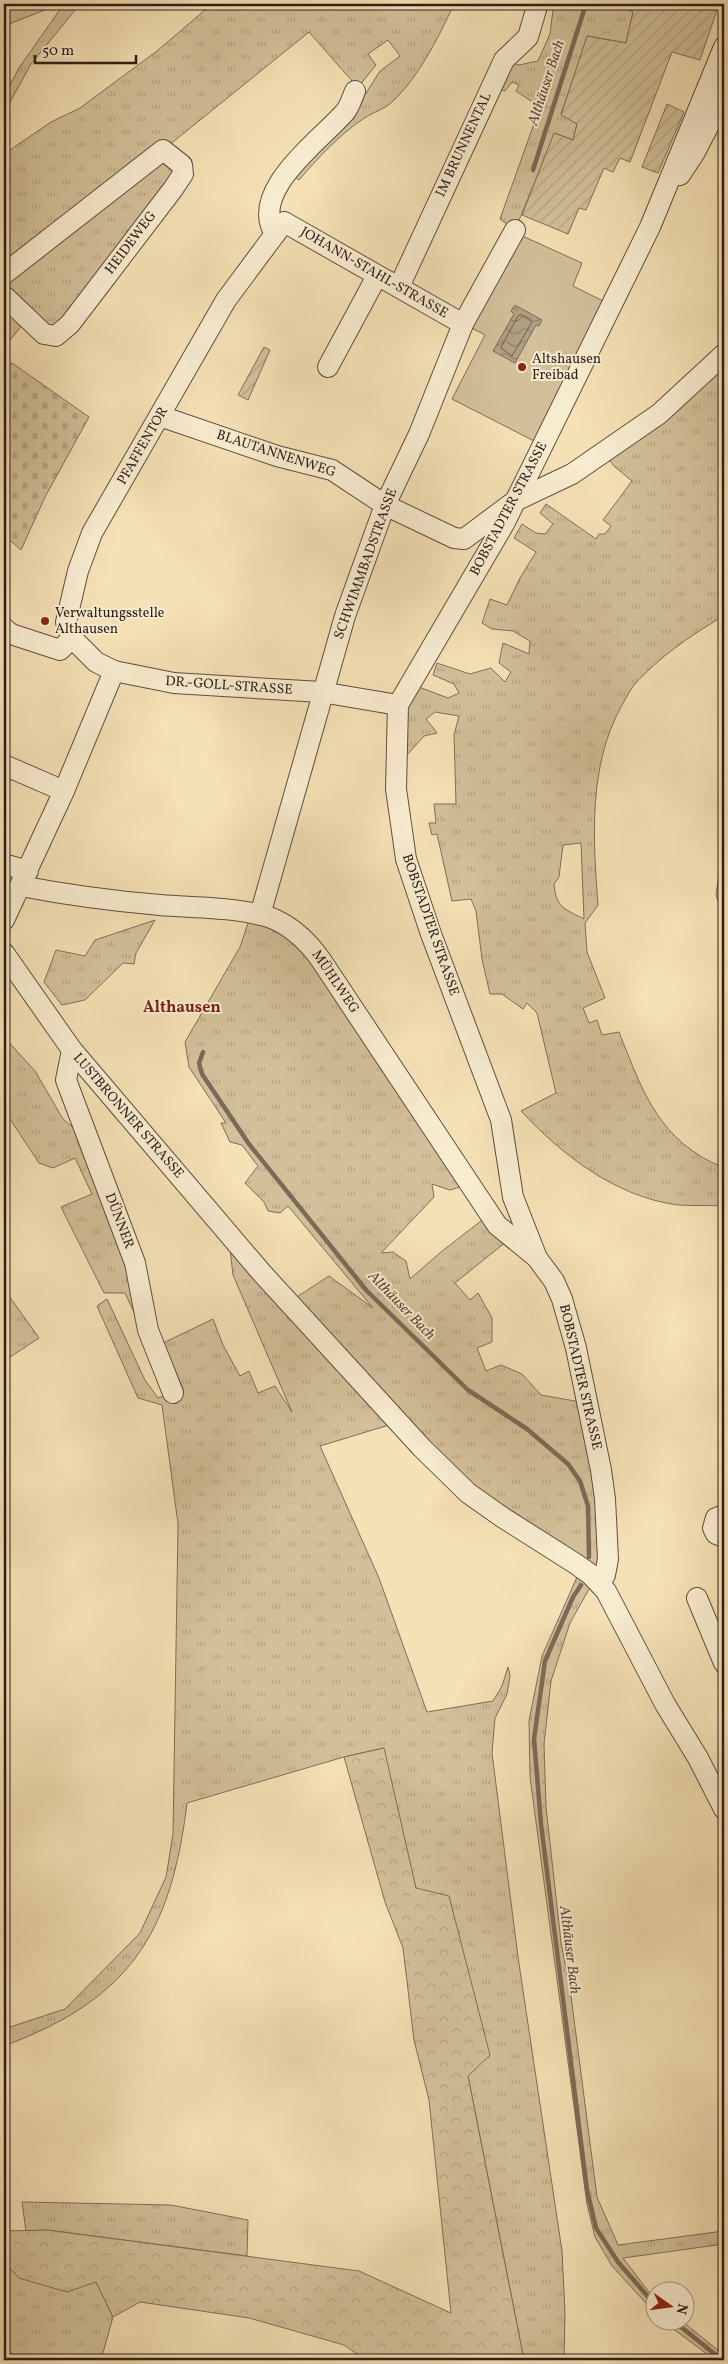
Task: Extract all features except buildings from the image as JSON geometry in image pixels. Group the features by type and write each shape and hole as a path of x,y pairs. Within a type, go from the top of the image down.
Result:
{"street":[{"name":"IM BRUNNENTAL","path":"399,286 504,60 528,37 536,10"},
{"name":"BOBSTADTER STRASSE","path":"600,1583 605,1575 608,1559 601,1470 576,1348 562,1299 554,1281 537,1258 513,1197 501,1120 430,934 406,860 396,789 398,706 504,524 516,500 656,210 724,47"},
{"path":"279,228 270,225 273,200 286,170 346,110 355,91"},
{"path":"656,210 695,152 724,96"},
{"name":"HEIDEWEG","path":"4,274 163,150 182,165 183,174 70,324 56,336 44,334 4,296"},
{"name":"JOHANN-STAHL-STRASSE","path":"279,228 399,286 463,324"},
{"name":"PFAFFENTOR","path":"72,638 66,622 78,571 92,533 226,300 279,228"},
{"name":"SCHWIMMBADSTRASSE","path":"260,915 315,722 321,692 345,616 385,505 419,434 463,324 515,230"},
{"path":"328,367 378,276"},
{"path":"516,500 572,474 620,442 659,414 724,354"},
{"name":"BLAUTANNENWEG","path":"160,416 277,456 332,470 385,505 454,538 464,539 516,500"},
{"path":"4,628 11,634 60,650 72,638 96,662 114,671 64,791 4,920"},
{"name":"DR.-GOLL-STRASSE","path":"114,671 174,684 321,692 398,706"},
{"path":"4,766 64,791"},
{"name":"MÜHLWEG","path":"4,864 24,879 68,895 163,906 188,905 260,915 275,920 291,929 313,949 497,1225 537,1258"},
{"name":"LUSTBRONNER STRASSE","path":"4,953 72,1050 261,1272 455,1481 502,1517 576,1564 600,1583 613,1604 665,1704 698,1758 724,1809"},
{"name":"DÜNNER","path":"72,1050 66,1080 135,1263 148,1330 173,1392"},
{"path":"724,1515 716,1518 713,1528 716,1534 724,1537"},
{"path":"697,1598 724,1663"}],"green space":[{"path":"4,4 80,4 31,64 4,113 4,96 19,68 61,8 50,8 4,26"},
{"path":"212,4 454,4 434,45 407,86 387,106 354,125 321,155 299,180 286,170 356,109 380,71 400,56 388,40 368,54 376,65 355,91 353,82 309,32 163,150 182,165 56,336 4,296 4,154 51,122 80,108 157,51"},
{"path":"540,4 623,4 622,7 633,12 626,43 588,36 561,114 577,124 573,140 555,133 515,230 500,219 536,118 537,105 516,91 519,85 512,82 505,91 491,87 504,60 519,65 538,61 550,34 553,10"},
{"path":"623,4 719,4 700,60 672,52 630,162 620,158 613,172 604,168 586,210 579,208 568,234 522,215 554,133 573,140 577,124 561,115 587,36 626,43 633,12 622,7"},
{"path":"667,104 684,112 658,173 642,167"},
{"name":"Altshausen Freibad","path":"518,234 582,263 573,286 607,303 536,442 452,399 485,335 468,326"},
{"path":"4,300 26,320 4,348"},
{"path":"724,334 724,616 676,647 643,675 634,685 611,728 603,753 595,803 594,828 598,905 585,923 587,952 605,998 583,1008 589,1023 597,1020 602,1035 619,1032 646,1095 656,1113 669,1129 684,1144 702,1157 724,1168 724,1206 678,1205 633,1193 592,1172 572,1158 521,1111 556,1093 537,1013 527,1003 523,1009 502,994 490,994 482,959 476,911 471,899 452,901 437,834 432,835 429,823 436,823 434,804 456,804 454,735 459,716 435,712 426,719 437,733 424,736 406,756 398,705 411,684 448,698 459,693 454,684 433,675 437,663 470,674 491,668 505,682 511,672 499,663 503,643 529,654 530,641 513,631 492,629 482,623 490,599 507,605 520,578 536,552 514,538 522,524 536,533 545,534 553,524 540,513 546,504 596,539 599,534 605,534 611,526 603,520 632,481 614,466 604,453 710,367","holes":["581,843 584,919 566,910 559,903 555,892 554,884 559,877 563,845"]},
{"path":"264,347 270,350 248,400 238,395"},
{"path":"12,363 89,417 45,497 21,550 4,535 4,368"},
{"path":"724,872 724,924 716,894 719,874"},
{"path":"251,914 291,929 470,1184 450,1190 432,1184 434,1197 381,1253 393,1252 406,1261 410,1279 490,1214 512,1237 455,1283 470,1300 478,1293 492,1318 492,1342 477,1348 486,1371 501,1365 522,1374 541,1395 586,1403 601,1470 600,1583 589,1589 570,1623 551,1681 544,1744 546,1807 561,1942 571,1996 597,2197 618,2245 724,2231 724,2244 623,2258 646,2288 646,2303 612,2266 595,2237 587,2204 530,1777 529,1721 542,1656 581,1568 502,1517 399,1422 320,1446 379,1578 427,1712 493,1701 502,1686 508,1667 510,1676 507,1694 495,1718 492,1753 518,1957 562,2251 565,2312 564,2360 524,2360 468,2076 416,1889 383,1748 344,1757 187,1803 180,1849 169,1890 155,1925 137,1956 113,1983 84,2007 47,2027 4,2046 4,2029 65,2009 140,1933 166,1877 173,1834 178,1524 162,1405 138,1398 97,1306 107,1299 145,1380 158,1398 173,1393 176,1404 184,1391 163,1343 213,1319 223,1345 240,1376 249,1371 258,1393 275,1386 292,1412 233,1275 228,1232 289,1302 329,1276 373,1308 288,1206 280,1213 268,1211 264,1202 245,1183 258,1166 242,1145 230,1142 221,1123 226,1123 189,1067 185,1042 240,947"},
{"path":"155,920 136,953 134,964 123,963 85,1000 62,1005 44,982 56,950 85,956 95,940"},
{"path":"4,1037 35,1071 63,1119 89,1141 135,1263 140,1325 125,1293 104,1293 61,1207 92,1194 75,1158 53,1168 39,1163 4,1110"},
{"path":"4,1289 39,1338 4,1361"},
{"path":"384,1748 416,1888 449,1896 490,2055 468,2076 524,2360 366,2360 344,2345 249,2318 140,2302 113,2317 96,2282 67,2292 19,2278 4,2262 4,2231 47,2230 359,2271 451,2313 429,2100 414,2040 403,1948 385,1902 344,1757"},
{"path":"22,2202 171,2205 248,2220 247,2256 47,2230 26,2231"},
{"path":"4,2262 19,2278 96,2282 113,2317 101,2360 26,2360 4,2350"},
{"path":"677,2332 695,2332 724,2355 724,2360 715,2360"}],"water":[{"path":"515,305 542,320 539,326 536,325 515,363 493,351 514,314 511,311"}],"waterway":[{"name":"Althäuser Bach","path":"533,170 586,4"},
{"name":"Althäuser Bach","path":"203,1052 199,1063 202,1074 249,1144 366,1290 468,1390 527,1429 568,1464 580,1481 588,1506 589,1557"},
{"name":"Althäuser Bach","path":"581,1585 573,1597 545,1661 534,1739 541,1824 587,2190 596,2228 618,2262 646,2294"},
{"name":"Althäuser Bach","path":"687,2332 722,2360"}],"place":[{"name":"Altshausen Freibad","path":"522,367"},
{"name":"Verwaltungsstelle Althausen","path":"45,621"}],"district":[{"name":"Althausen","path":"182,1008"}]}
